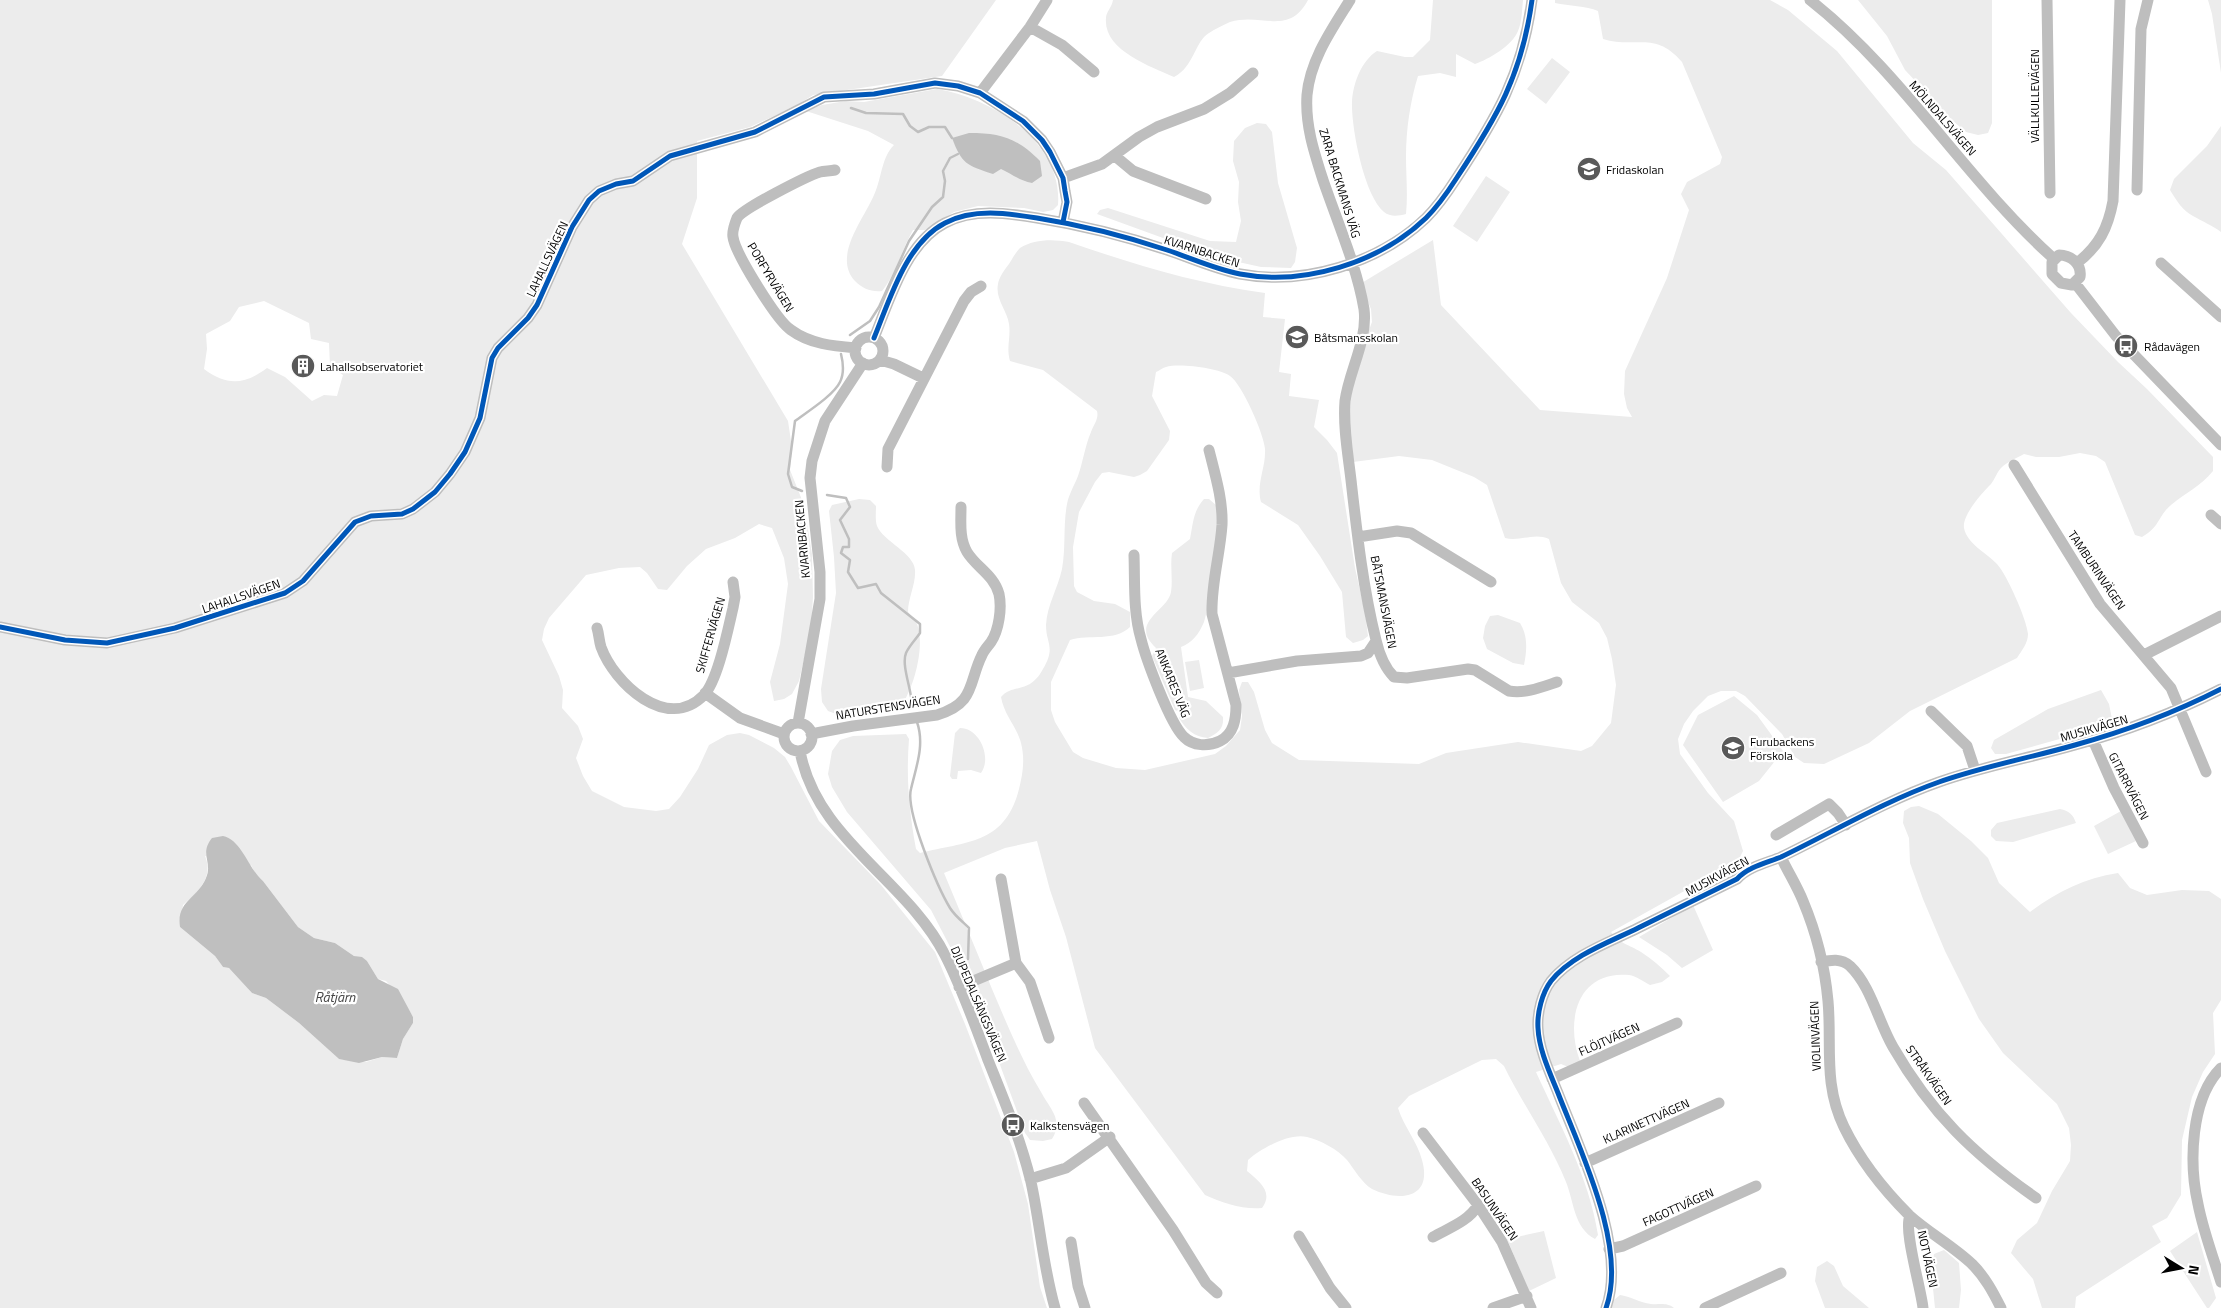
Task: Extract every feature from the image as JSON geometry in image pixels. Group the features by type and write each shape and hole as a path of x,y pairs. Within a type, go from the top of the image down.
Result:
{"street":[{"path":"980,93 1030,27 1047,0"},
{"name":"ZARA BACKMANS VÄG","path":"1350,0 1331,30 1315,64 1309,83 1307,110 1313,148 1351,263"},
{"name":"KVARNBACKEN","path":"874,338 909,257 927,235 944,223 960,216 982,213 1011,214 1063,222 1126,237 1240,274 1291,277 1351,263 1376,253 1414,229 1444,197 1498,114 1520,57 1532,0"},
{"name":"MÖLNDALSVÄGEN","path":"1810,0 1830,16 1865,50 1995,198 2053,258"},
{"name":"VÄLLKULLEVÄGEN","path":"2047,0 2048,165 2050,193"},
{"path":"2077,263 2093,250 2100,240 2109,221 2113,201 2120,0"},
{"path":"2137,190 2141,29 2148,0"},
{"path":"1030,27 1062,45 1094,72"},
{"path":"1063,178 1102,164 1139,137 1157,127 1204,109 1230,93 1253,73"},
{"name":"LAHALLSVÄGEN","path":"0,627 65,640 107,643 175,628 285,593 303,581 354,522 371,516 402,514 413,509 435,492 450,474 465,452 480,418 492,358 498,348 528,318 537,305 572,227 589,200 599,191 616,184 633,181 670,156 755,132 824,97 874,94 935,83 952,85 980,93 1023,121 1042,140 1063,178 1066,202 1063,222"},
{"path":"1115,156 1133,171 1206,199"},
{"name":"PORFYRVÄGEN","path":"835,170 820,172 748,208 738,216 733,237 738,250 758,285 784,324 797,334 816,343 856,348"},
{"path":"2063,255 2077,263 2080,274 2075,283 2069,285 2057,281 2051,270 2053,258 2063,255"},
{"name":"BÅTSMANSVÄGEN","path":"1351,263 1362,302 1364,321 1359,350 1348,384 1344,416 1358,537 1376,641 1383,661 1394,677 1407,678 1468,669 1475,670 1509,691 1514,692 1538,688 1557,682"},
{"path":"2161,263 2221,317"},
{"path":"2075,283 2116,336 2221,446"},
{"path":"887,467 888,449 923,378 964,301 971,292 980,286"},
{"path":"874,338 883,348 880,360 872,365 862,363 857,358 856,348 862,340 874,338"},
{"path":"880,360 894,364 923,378"},
{"name":"KVARNBACKEN","path":"798,724 820,600 820,572 810,478 812,461 825,421 862,363"},
{"name":"ANKARES VÄG","path":"1134,555 1135,593 1140,638 1174,722 1183,736 1189,741 1202,745 1212,744 1226,736 1232,729 1236,719 1236,705 1212,614 1212,600 1222,523 1220,498 1210,450"},
{"name":"TAMBURINVÄGEN","path":"2014,466 2100,604 2171,688 2206,772"},
{"name":"NATURSTENSVÄGEN","path":"811,734 852,726 937,715 948,711 967,694 973,684 982,655 994,634 1000,604 996,586 966,551 961,535 961,507"},
{"path":"2212,515 2221,524"},
{"path":"1358,537 1397,531 1411,533 1491,582"},
{"name":"SKIFFERVÄGEN","path":"597,628 601,647 618,676 625,684 646,701 658,707 682,708 696,702 705,693 722,652 734,608 733,582"},
{"path":"2144,655 2221,616"},
{"path":"1228,673 1297,661 1361,656 1368,653 1376,641"},
{"name":"MUSIKVÄGEN","path":"1606,1308 1612,1274 1609,1249 1597,1196 1552,1079 1541,1045 1538,1028 1539,1011 1551,982 1583,955 1737,879 1745,879 1760,871 1768,863 1918,790 1975,770 2093,740 2140,725 2181,709 2221,690"},
{"name":"SKIFFERVÄGEN","path":"705,693 740,718 784,734"},
{"path":"1931,711 1967,746 1975,770"},
{"path":"798,724 806,726 811,734 809,745 800,751 788,747 784,734 789,726 798,724"},
{"name":"GITARRVÄGEN","path":"2093,740 2114,788 2143,844"},
{"name":"DJUPEDALSÄNGSVÄGEN","path":"800,751 805,772 817,800 830,818 926,926 945,954 1013,1125 1030,1179 1055,1308"},
{"path":"1776,835 1829,804 1846,825"},
{"name":"VIOLINVÄGEN","path":"1781,857 1803,902 1821,962 1829,1011 1829,1067 1839,1116 1860,1157 1885,1189 1910,1216 1972,1264 1989,1285 2001,1308"},
{"path":"1001,879 1016,963 1030,982 1049,1038"},
{"name":"STRÅKVÄGEN","path":"1821,962 1836,960 1848,964 1856,973 1866,991 1892,1046 1927,1099 1959,1137 2009,1180 2036,1198"},
{"path":"959,987 1016,963"},
{"name":"FLÖJTVÄGEN","path":"1552,1079 1677,1023"},
{"path":"2221,1068 2213,1076 2201,1097 2194,1140 2198,1207 2221,1282"},
{"path":"1084,1103 1110,1137 1173,1230 1206,1283 1217,1293"},
{"name":"KLARINETTVÄGEN","path":"1585,1163 1719,1103"},
{"name":"BASUNVÄGEN","path":"1423,1133 1478,1205 1502,1242 1531,1308"},
{"path":"1030,1179 1066,1168 1110,1137"},
{"name":"FAGOTTVÄGEN","path":"1609,1249 1623,1246 1756,1186"},
{"path":"1433,1237 1467,1218 1474,1213 1478,1205"},
{"name":"NOTVÄGEN","path":"1910,1216 1907,1224 1920,1286 1922,1308"},
{"path":"1299,1236 1330,1288 1346,1308"},
{"path":"1071,1242 1078,1286 1085,1308"},
{"path":"1705,1308 1781,1273"},
{"path":"1493,1308 1526,1296"}],"shaded area":[{"path":"0,0 996,0 942,76 813,95 796,106 750,127 697,141 697,198 682,244 788,421 792,448 790,470 804,505 812,554 813,597 811,628 799,681 792,694 784,699 774,701 770,682 780,644 788,584 784,558 772,528 759,524 735,538 706,549 687,566 667,590 658,589 647,573 640,567 619,568 586,575 549,618 542,640 559,676 563,690 562,708 578,726 583,739 576,758 583,776 592,791 624,807 656,811 669,809 680,797 698,769 709,745 727,735 740,733 749,735 774,748 785,757 819,821 881,885 935,952 1014,1152 1028,1204 1040,1287 1047,1308 0,1308","holes":["264,301 309,323 311,339 329,343 330,366 343,375 337,396 324,395 312,401 285,377 267,368 251,378 236,381 228,381 212,375 204,369 207,349 206,334 230,321 239,307","205,856 251,865 256,875 263,881 298,927 314,938 335,943 354,956 367,961 378,979 386,981 403,1000 413,1017 413,1023 403,1039 397,1058 382,1057 366,1062 339,1059 299,1023 266,998 252,993 234,972 229,968 223,967 215,956 180,927 183,905 199,889 206,877 207,864"]},
{"path":"1113,0 1308,0 1292,18 1283,21 1242,20 1230,22 1214,30 1204,37 1186,67 1174,77 1141,62 1120,48 1112,39 1107,29 1106,18"},
{"path":"1433,0 1523,0 1522,16 1518,31 1511,42 1481,62 1475,64 1456,54 1456,77 1440,73 1418,76 1407,136 1406,214 1397,216 1386,214 1370,192 1360,160 1352,113 1354,88 1362,67 1371,55 1377,51 1413,57 1430,40"},
{"path":"1555,0 1770,0 1788,10 1837,51 1913,143 1946,170 2071,313 2213,457 2213,471 2171,505 2156,525 2142,537 2135,535 2105,462 2096,456 2080,453 2059,457 2036,457 2024,454 2003,466 1969,511 1964,528 1973,544 1997,564 2011,587 2027,627 2028,637 2023,649 2017,658 1910,711 1869,743 1824,764 1804,763 1795,757 1782,734 1745,696 1736,691 1721,691 1708,696 1693,711 1684,724 1678,739 1680,754 1708,793 1734,821 1743,851 1738,861 1611,932 1622,942 1649,957 1670,976 1662,982 1650,985 1629,975 1611,976 1597,981 1587,989 1579,1001 1575,1015 1574,1030 1580,1061 1571,1068 1561,1064 1536,1072 1581,1172 1594,1214 1598,1235 1595,1239 1588,1234 1579,1221 1560,1167 1504,1066 1496,1059 1482,1060 1409,1096 1398,1108 1420,1153 1424,1173 1423,1183 1418,1190 1411,1194 1403,1196 1393,1195 1372,1189 1339,1153 1318,1140 1300,1136 1276,1142 1248,1160 1247,1171 1264,1187 1266,1192 1262,1208 1233,1205 1205,1195 1095,1048 1066,937 1050,890 1037,841 1005,848 944,873 1015,1041 1034,1080 1052,1109 1056,1120 1057,1126 1052,1139 1043,1141 1030,1140 1025,1133 973,991 931,910 847,812 832,787 828,774 832,751 840,740 853,736 906,734 909,739 908,781 910,807 916,849 920,853 969,842 982,837 1004,821 1013,807 1022,777 1023,755 1019,737 1005,710 1001,697 1011,690 1027,686 1038,677 1047,662 1050,650 1046,625 1050,604 1062,569 1067,504 1097,419 1097,411 1043,370 1010,361 1008,352 1009,324 998,295 1000,279 1020,248 1037,241 1057,240 1189,279 1265,293 1263,317 1285,319 1279,372 1291,374 1289,396 1319,400 1314,427 1337,453 1355,568 1365,612 1368,636 1363,640 1353,643 1346,637 1342,592 1320,556 1298,525 1261,502 1260,488 1265,456 1264,442 1252,410 1235,381 1225,373 1208,369 1189,366 1163,368 1156,372 1152,396 1170,431 1169,440 1147,471 1140,475 1134,477 1109,472 1102,473 1079,512 1073,547 1074,586 1077,592 1094,601 1115,604 1130,612 1130,627 1117,635 1070,640 1051,682 1051,710 1055,722 1073,752 1083,758 1116,768 1145,770 1215,754 1226,746 1240,730 1242,716 1239,690 1242,682 1248,682 1254,692 1265,730 1272,743 1299,760 1419,764 1446,753 1518,742 1581,751 1592,746 1611,723 1616,685 1612,659 1607,638 1599,623 1572,602 1561,583 1549,539 1538,536 1516,539 1505,538 1487,485 1474,477 1432,460 1399,456 1353,462 1349,421 1350,394 1363,346 1372,322 1371,309 1360,284 1433,240 1441,305 1540,410 1632,417 1627,408 1624,394 1625,371 1667,278 1689,210 1681,194 1687,182 1720,164 1722,157 1682,62 1672,52 1654,43 1614,42 1603,39 1598,11 1555,3"},
{"path":"1858,0 1992,0 1992,123 1988,133 1978,135 1966,132 1953,121 1905,70 1887,36"},
{"path":"2208,0 2221,0 2221,73 2212,14"},
{"path":"1552,58 1570,72 1546,104 1527,89"},
{"path":"937,89 980,102 1001,113 1020,127 1036,143 1049,162 1056,182 1058,205 1053,210 1043,212 1024,208 978,206 954,212 925,230 913,230 891,277 882,291 867,289 855,281 849,271 847,259 849,248 853,236 872,200 887,155 894,145 868,131 806,111 822,105 846,101 864,102"},
{"path":"1257,123 1266,124 1272,132 1278,183 1297,248 1295,262 1291,268 1261,267 1193,252 1163,238 1097,214 1100,210 1108,208 1210,241 1236,242 1241,221 1238,202 1239,182 1233,161 1234,141 1245,128"},
{"path":"2221,126 2221,232 2189,214 2170,190 2174,179 2207,146"},
{"path":"1486,176 1510,192 1477,242 1453,226"},
{"path":"859,499 870,500 876,506 876,524 880,532 904,553 913,564 915,575 908,612 915,619 920,643 915,675 903,703 866,714 846,715 828,711 822,702 821,689 836,593 829,511 832,505"},
{"path":"1204,499 1209,499 1217,506 1216,543 1207,607 1204,622 1197,634 1189,643 1181,647 1188,697 1206,701 1223,717 1220,730 1208,738 1191,732 1179,718 1180,712 1175,710 1152,656 1156,648 1148,639 1146,631 1152,617 1168,599 1171,592 1172,553 1190,539 1196,513"},
{"path":"1498,615 1520,623 1523,628 1526,643 1524,665 1513,663 1487,649 1483,638 1485,626 1490,616"},
{"path":"1199,660 1204,688 1190,691 1185,662"},
{"path":"2101,690 2109,704 2113,724 2006,754 1995,754 1991,748 1994,740 2048,709"},
{"name":"Furubackens Förskola","path":"1734,696 1757,715 1783,751 1759,781 1723,802 1683,745 1698,715"},
{"path":"960,728 967,729 978,738 984,752 984,767 981,773 971,770 958,771 957,779 952,779 950,776 955,733"},
{"path":"1919,806 1938,814 1971,841 1988,858 1999,883 2030,912 2050,898 2082,882 2118,873 2130,888 2147,895 2182,890 2209,891 2221,899 2221,1000 2213,1013 2215,1054 2203,1072 2192,1097 2182,1140 2181,1195 2167,1218 2152,1226 2161,1242 2076,1297 2075,1308 2042,1308 2033,1279 2011,1253 2017,1240 2037,1223 2052,1191 2070,1161 2069,1128 2057,1104 2003,1053 1979,1019 1945,951 1910,863 1909,838 1903,823 1904,811 1911,807"},
{"path":"2060,809 2070,813 2076,823 2013,842 1996,841 1991,836 1991,830 1997,823"},
{"path":"2121,811 2136,841 2108,854 2094,826"},
{"path":"1693,905 1713,950 1682,968 1667,955 1639,937"},
{"path":"1544,1231 1556,1278 1529,1291 1507,1239"},
{"path":"2197,1232 2216,1298 2209,1308 2207,1308 2170,1251"},
{"path":"1944,1250 1959,1263 1961,1290 1959,1308 1935,1308 1931,1269 1934,1254"},
{"path":"1827,1261 1834,1266 1843,1286 1869,1308 1825,1308 1815,1281 1817,1267"},
{"path":"1620,1295 1647,1303 1666,1304 1674,1308 1611,1308 1614,1300"}],"water":[{"path":"969,133 990,134 1016,142 1040,161 1042,176 1032,183 1001,169 993,174 971,166 962,158 952,138"},
{"name":"Råtjärn","path":"223,836 230,839 240,849 258,876 298,927 314,938 335,943 354,956 362,957 367,961 378,979 398,989 413,1017 413,1023 403,1039 397,1058 382,1057 359,1063 339,1059 299,1023 266,998 252,993 229,968 223,967 215,956 180,927 181,911 184,905 206,878 208,872 206,853 208,844 212,838"}],"waterway":[{"path":"851,108 866,113 903,114 910,126 918,132 929,127 945,127 952,138"},
{"path":"850,335 870,321 879,307 909,241 932,207 943,197 945,181 943,171 950,158 958,154"},
{"path":"802,491 792,487 788,474 795,421 820,403 837,387 843,372 841,354"},
{"path":"827,495 846,498 850,507 840,520 849,539 849,547 843,547 841,553 850,560 848,572 858,588 876,584 881,593 920,624 920,633 907,650 905,658 912,705"},
{"path":"917,722 920,748 911,789 910,800 913,814 924,849 945,898 954,914 969,928 968,959"}],"cycle path":[{"path":"874,338 901,273 920,244 931,232 945,223 967,215 1002,213 1070,224 1135,240 1231,272 1264,277 1289,277 1315,273 1363,259 1407,234 1426,218 1449,189 1484,135 1506,94 1522,51 1532,0"},
{"path":"0,627 65,640 107,643 175,628 285,593 303,581 355,522 371,516 402,514 413,509 435,492 450,474 465,452 480,418 492,358 498,348 528,318 537,305 572,227 589,200 599,191 616,184 633,181 670,156 755,132 824,97 874,94 935,83 958,86 980,93 1023,121 1042,140 1050,152 1063,178 1067,202 1063,222"},
{"path":"1606,1308 1611,1284 1611,1257 1606,1229 1589,1170 1548,1069 1539,1036 1538,1016 1543,997 1551,981 1580,956 1737,879 1752,868 1781,857 1879,807 1939,782 1973,771 2113,734 2168,714 2221,689"}],"place":[{"name":"Fridaskolan","path":"1589,169"},
{"name":"Båtsmansskolan","path":"1297,337"},
{"name":"Rådavägen","path":"2126,346"},
{"name":"Lahallsobservatoriet","path":"303,366"},
{"name":"Furubackens Förskola","path":"1733,748"},
{"name":"Kalkstensvägen","path":"1013,1125"}]}
